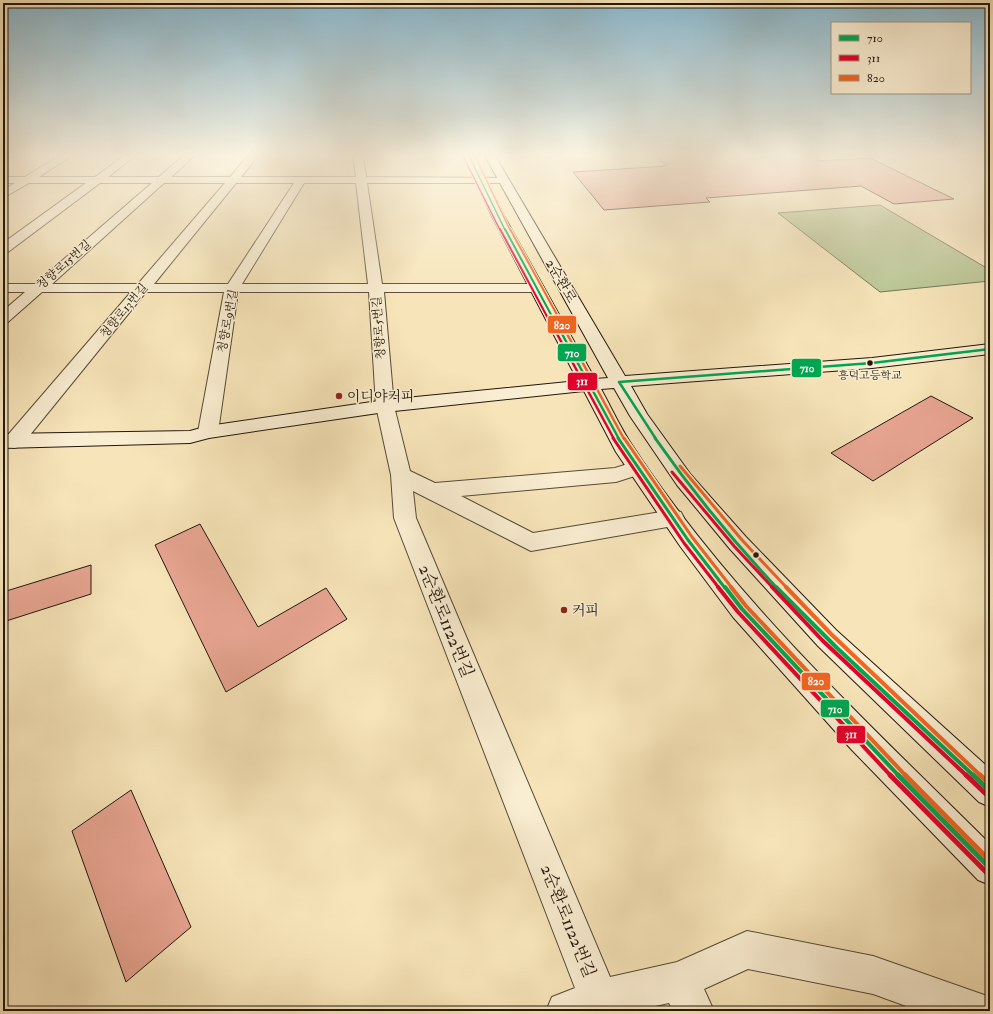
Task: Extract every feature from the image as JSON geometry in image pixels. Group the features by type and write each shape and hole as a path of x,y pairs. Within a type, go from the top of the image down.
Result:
{"street":[{"path":"3,249 66,203"},
{"name":"청향로15번길","path":"3,319 135,203"},
{"name":"청향로13번길","path":"9,441 213,203"},
{"name":"청향로9번길","path":"208,432 232,288 286,203"},
{"name":"청향로5번길","path":"365,203 376,288 385,406 401,475"},
{"name":"2순환로","path":"502,203 537,288 623,447 672,518 742,609 862,738 990,868"},
{"name":"2순환로","path":"507,203 639,416 684,480 738,543 827,638 990,791"},
{"path":"3,288 537,288"},
{"path":"9,441 190,437 208,432 385,406 619,382 872,363 990,349"},
{"path":"432,491 616,475 637,468"},
{"path":"401,475 531,542 672,518"},
{"name":"2순환로1122번길","path":"401,475 405,518 582,1005 687,996 747,950 873,975 976,1011"}],"green space":[{"path":"880,205 990,270 990,281 880,292 778,213"}],"building":[{"path":"599,203 693,203 604,210"},
{"path":"931,396 973,418 873,481 831,453"},
{"path":"200,524 258,627 326,588 347,619 226,692 155,545"},
{"path":"91,565 91,594 3,622 3,592"},
{"path":"131,790 191,927 126,982 72,831"}],"transit line":[{"name":"311","path":"487,203 619,449 684,543 738,612 858,742 986,872"},
{"name":"710","path":"492,203 623,447 688,540 742,609 862,738 990,868"},
{"name":"820","path":"497,203 627,444 692,537 746,606 866,735 990,861"},
{"name":"710","path":"990,349 872,363 619,382 656,439 696,494 764,574 800,612 875,685 990,791"},
{"name":"820","path":"680,466 742,540 831,634 990,784"},
{"name":"311","path":"672,472 734,546 823,641 987,795"}],"place":[{"name":"흥덕고등학교","path":"870,363"},
{"name":"이디야커피","path":"339,396"},
{"name":"커피","path":"564,610"}]}
